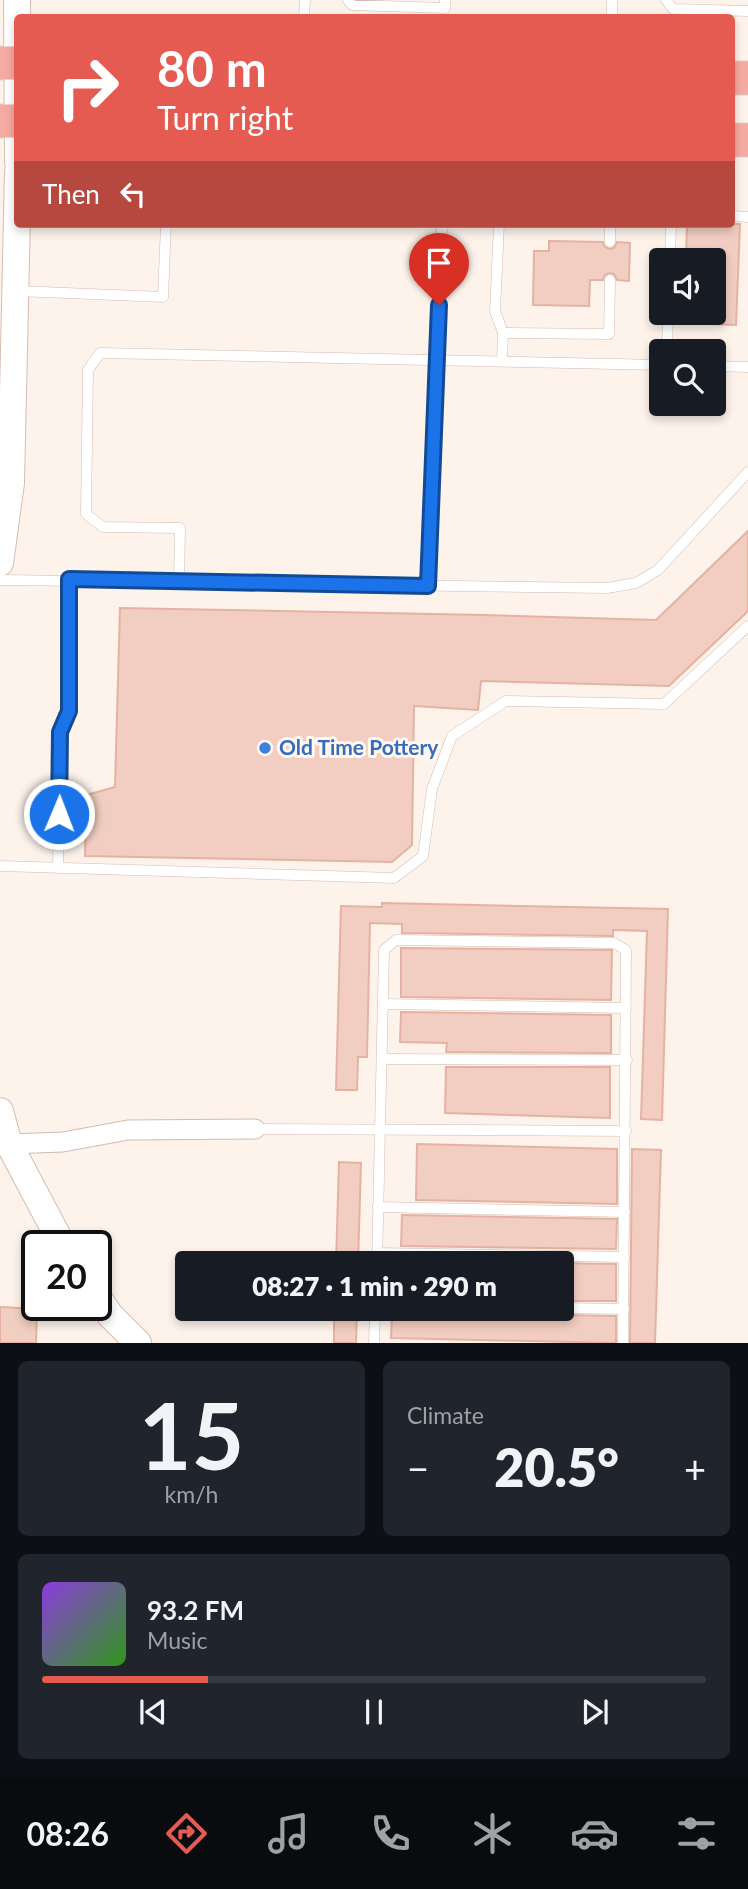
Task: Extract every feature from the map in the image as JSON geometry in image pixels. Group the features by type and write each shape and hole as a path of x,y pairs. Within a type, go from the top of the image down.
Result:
{"main road":[{"path":"14,92 11,121 14,139"},
{"path":"0,564 11,483 16,228"},
{"path":"0,1111 4,1144 54,1230"},
{"path":"112,1317 138,1343"}],"street":[{"path":"4,1144 64,1142 128,1130 255,1129"}],"lane":[{"path":"348,0 352,5 445,8 445,0"},
{"path":"666,0 673,9 748,11"},
{"path":"14,291 163,297 166,228"},
{"path":"428,586 442,228"},
{"path":"499,228 495,311 503,333 502,361"},
{"path":"610,228 610,242"},
{"path":"670,248 671,228"},
{"path":"503,333 609,334 610,280"},
{"path":"179,581 180,528 103,527 86,514 88,370 100,353 649,365"},
{"path":"726,366 748,367"},
{"path":"0,580 607,588 636,583 658,570 748,472"},
{"path":"58,868 60,732 69,711 69,579"},
{"path":"0,866 394,878 423,856 432,789 452,736 506,701 664,704 748,626"},
{"path":"377,1251 384,950 396,940 614,943 626,950 623,1343"},
{"path":"383,1004 626,1008"},
{"path":"382,1059 626,1059"},
{"path":"255,1129 626,1131"},
{"path":"379,1207 625,1212"},
{"path":"574,1257 624,1257"},
{"path":"574,1308 624,1310"},
{"path":"374,1343 375,1321"}],"building":[{"path":"735,224 740,224 736,325 726,325 726,248 686,248 687,228 735,228"},
{"path":"549,241 603,242 609,249 614,248 617,242 630,243 629,281 617,280 614,274 609,273 603,280 590,280 589,306 533,305 534,251 549,251"},
{"name":"Old Time Pottery","path":"748,531 748,611 669,686 481,681 478,710 414,706 412,845 392,862 85,856 86,812 83,796 115,787 120,608 656,620"},
{"path":"382,903 668,909 662,1120 641,1119 647,931 613,930 613,936 402,933 402,924 370,923 367,1057 358,1057 357,1090 336,1090 341,906 382,907"},
{"path":"401,948 612,950 611,1000 401,997"},
{"path":"401,1012 611,1015 611,1053 446,1052 447,1043 400,1042"},
{"path":"446,1067 610,1067 610,1118 445,1113"},
{"path":"417,1144 617,1149 617,1204 416,1200"},
{"path":"632,1149 661,1150 655,1343 630,1343"},
{"path":"339,1162 361,1163 358,1251 336,1251"},
{"path":"402,1215 617,1219 616,1249 401,1246"},
{"path":"574,1263 616,1264 616,1301 574,1301"},
{"path":"0,1307 21,1308 21,1321 37,1321 36,1343 0,1343"},
{"path":"574,1315 616,1316 616,1343 391,1338 392,1321 574,1321"},
{"path":"334,1321 357,1321 356,1343 334,1343"}],"place":[{"name":"Old Time Pottery","path":"265,748"}],"route":[{"path":"59,814 60,732 69,711 69,579 428,586 439,305"}]}
